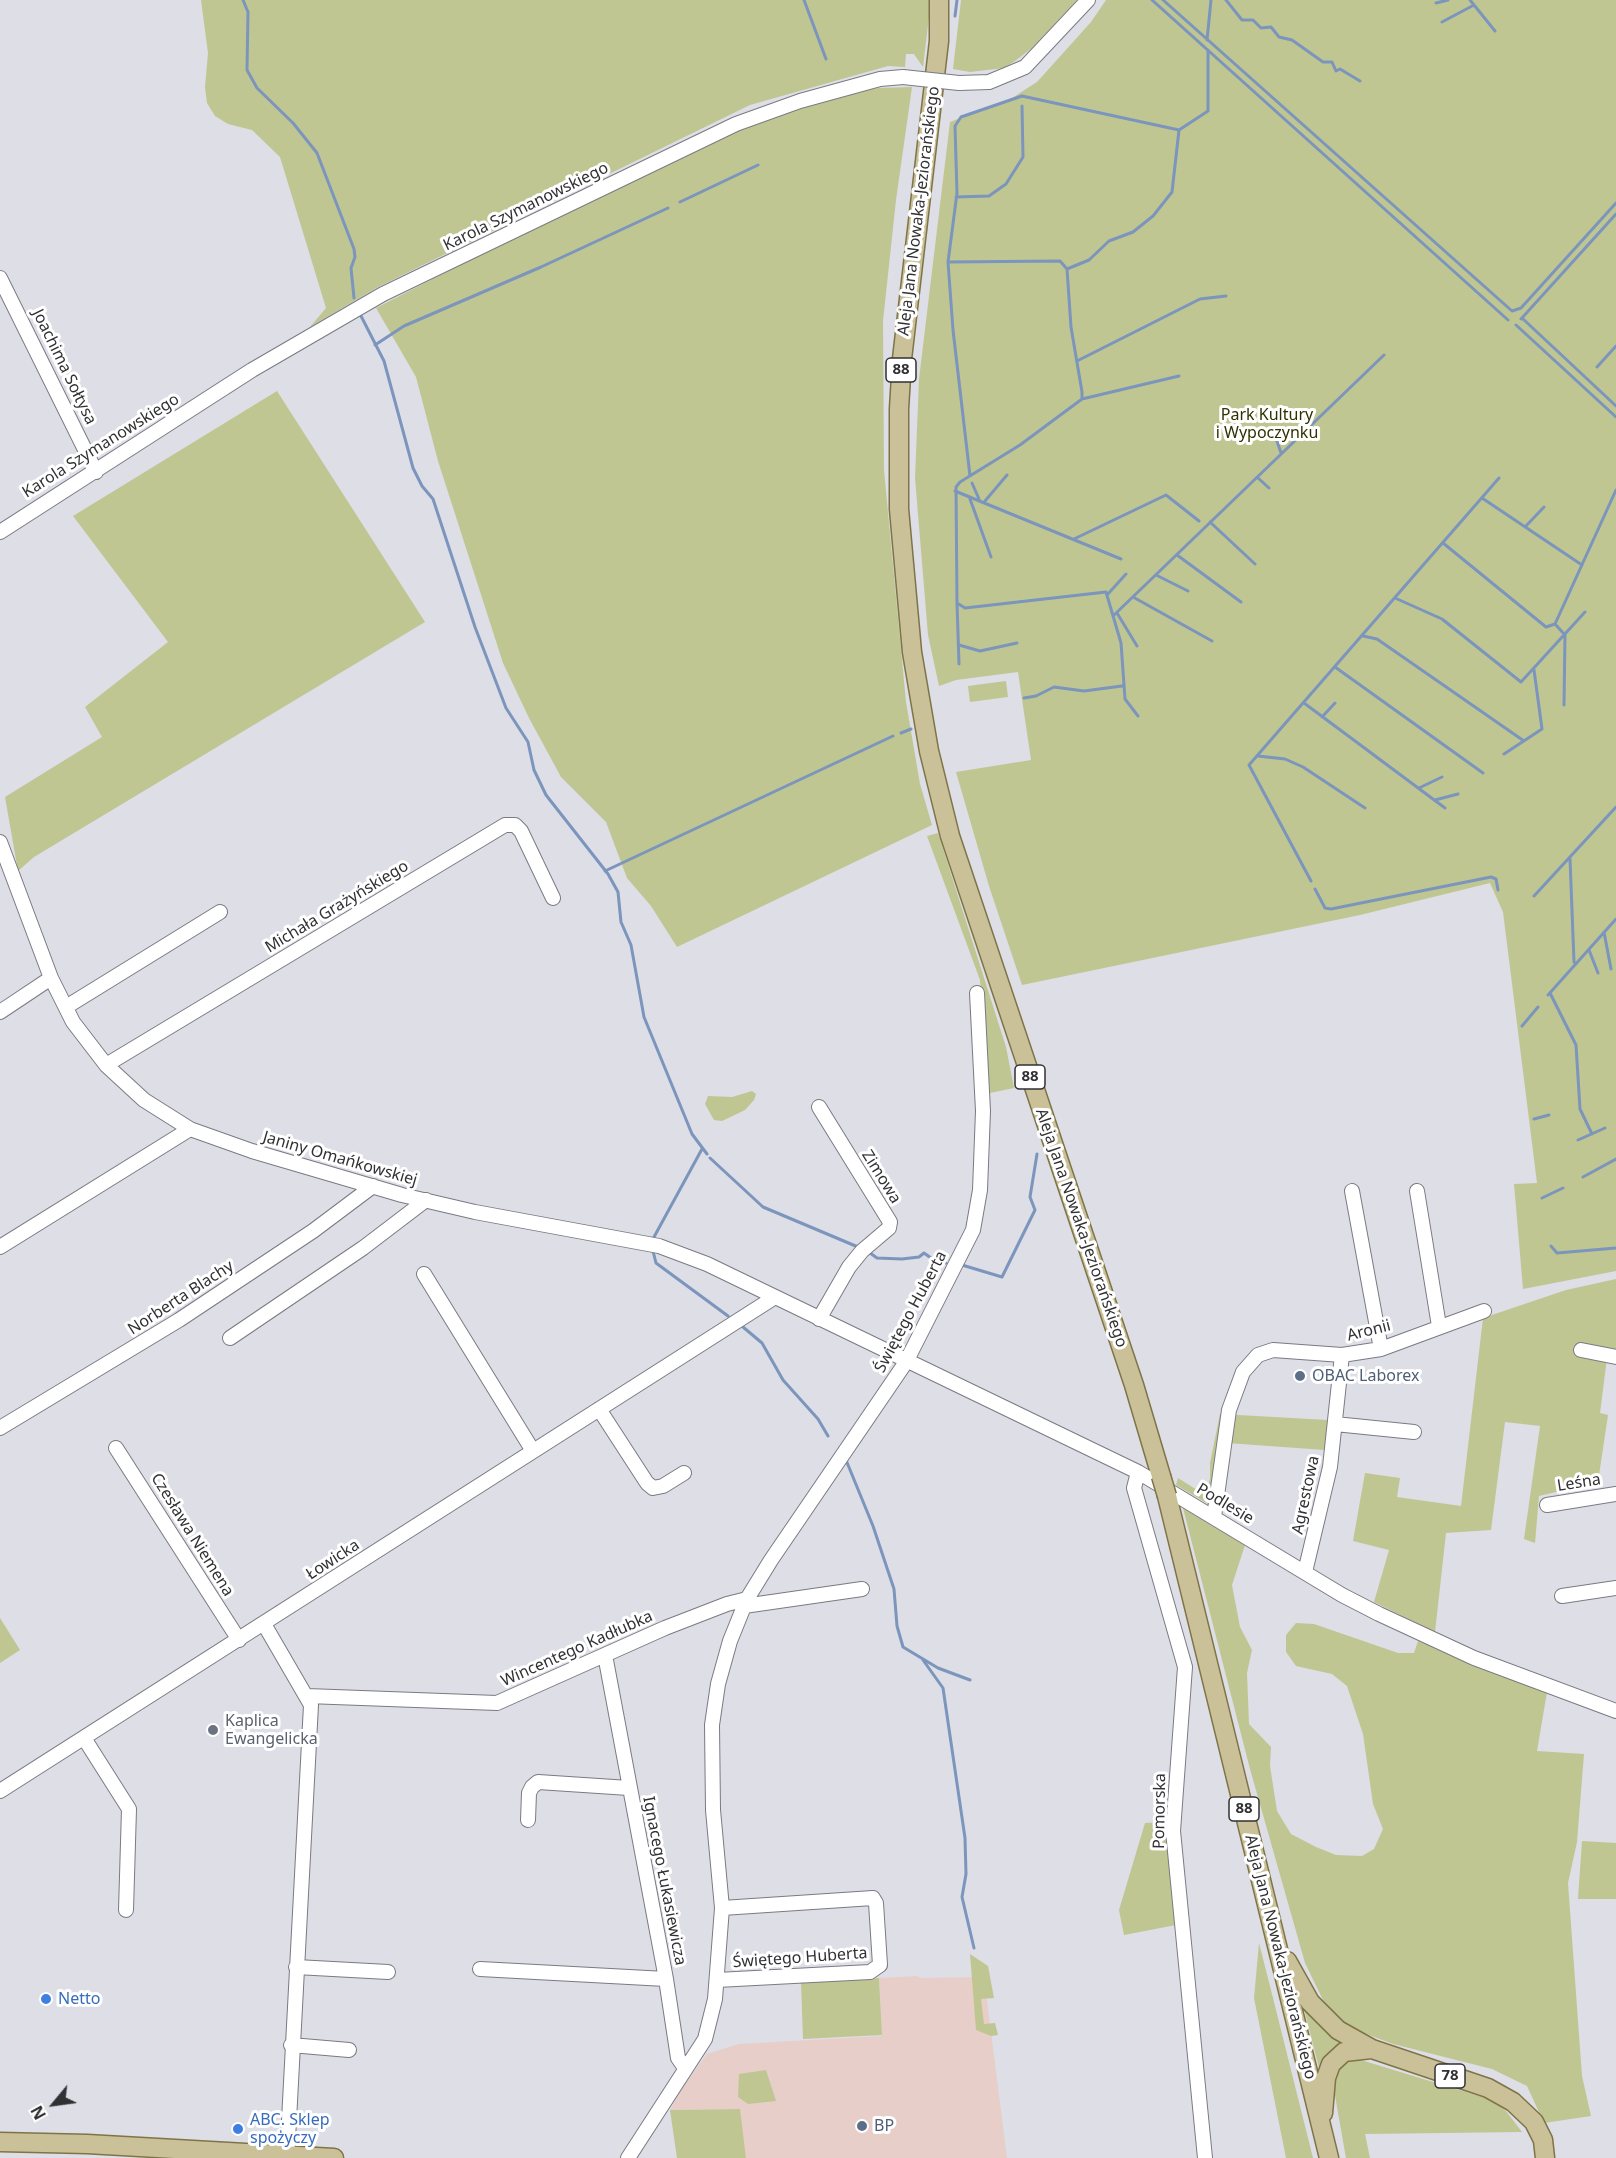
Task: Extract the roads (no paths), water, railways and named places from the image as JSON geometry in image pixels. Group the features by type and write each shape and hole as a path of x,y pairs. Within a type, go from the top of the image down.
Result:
{"main road":[{"name":"Aleja Jana Nowaka-Jeziorańskiego","path":"939,0 939,41 905,323 899,399 899,509 912,652 929,751 950,836 1134,1385 1167,1496 1329,2158"},
{"name":"Aleja Jana Nowaka-Jeziorańskiego","path":"939,41 947,20 949,0"},
{"path":"1277,1944 1310,2002 1322,2017 1338,2030 1372,2049"},
{"name":"78","path":"1322,2130 1326,2078 1331,2064 1344,2052 1372,2049 1488,2088 1505,2097 1534,2122 1543,2140 1545,2158"},
{"path":"1522,2111 1535,2148 1535,2158"},
{"path":"0,2142 334,2158"}],"street":[{"name":"Karola Szymanowskiego","path":"0,532 252,370 405,283 744,120 824,94 880,79 903,77 959,83 989,82 1025,67 1088,0"},
{"name":"Joachima Sołtysa","path":"0,278 96,472"},
{"name":"Michała Grażyńskiego","path":"106,1065 505,825 515,825 521,831 553,898"},
{"name":"Janiny Omańkowskiej","path":"0,842 51,978 73,1022 106,1065 144,1100 190,1129 252,1151 426,1200 659,1246 707,1264 819,1319"},
{"path":"66,1007 220,912"},
{"path":"0,1012 51,978"},
{"name":"Świętego Huberta","path":"628,2158 705,2039 717,1980 722,1908 713,1810 712,1725 718,1684 745,1602 906,1362 973,1230 978,1209 983,1111 977,993"},
{"name":"Zimowa","path":"819,1107 890,1222 889,1228 862,1251 849,1268 819,1319"},
{"path":"0,1247 190,1129"},
{"name":"Norberta Blachy","path":"0,1428 179,1320 313,1231 373,1186"},
{"path":"1352,1191 1381,1349"},
{"path":"1418,1191 1439,1326"},
{"path":"230,1338 363,1248 426,1200"},
{"path":"424,1274 533,1451"},
{"name":"Łowicka","path":"0,1791 775,1297"},
{"name":"Aronii","path":"1214,1517 1229,1410 1243,1372 1258,1355 1273,1350 1342,1355 1381,1349 1484,1311"},
{"name":"Podlesie","path":"819,1319 1138,1472 1379,1614 1463,1653 1616,1711"},
{"path":"1581,1350 1616,1357"},
{"name":"Agrestowa","path":"1305,1572 1330,1467 1342,1355"},
{"path":"599,1408 647,1484 652,1488 663,1486 684,1473"},
{"path":"1335,1424 1414,1432"},
{"name":"Czesława Niemena","path":"116,1448 239,1640"},
{"name":"Pomorska","path":"1138,1472 1134,1488 1185,1667 1173,1831 1205,2158"},
{"name":"Leśna","path":"1547,1505 1616,1494"},
{"path":"1562,1596 1616,1588"},
{"path":"745,1602 862,1589"},
{"name":"Wincentego Kadłubka","path":"307,1696 497,1703 696,1616 745,1602"},
{"path":"264,1624 311,1705 286,2157"},
{"name":"Ignacego Łukasiewicza","path":"605,1655 666,1979 678,2058 685,2068"},
{"path":"84,1738 129,1809 126,1910"},
{"name":"Ignacego Łukasiewicza","path":"528,1820 530,1793 532,1787 538,1782 629,1788"},
{"name":"Świętego Huberta","path":"717,1980 870,1972 880,1965 876,1903 873,1898 722,1908"},
{"path":"296,1967 388,1972"},
{"name":"Ignacego Łukasiewicza","path":"480,1969 666,1979"},
{"path":"291,2045 349,2050"}],"waterway":[{"path":"243,0 248,12 247,70 257,88 293,123 317,153 354,249 355,257 351,268 354,298"},
{"path":"804,0 826,59"},
{"path":"955,16 957,0"},
{"path":"1152,0 1508,320"},
{"path":"1163,0 1512,311 1521,308 1616,203"},
{"path":"1207,40 1211,0"},
{"path":"1226,0 1242,20 1253,20 1261,28 1271,27 1279,37 1292,40 1323,62 1332,62 1336,71 1340,69 1360,81"},
{"path":"1436,3 1448,0"},
{"path":"1470,0 1495,31"},
{"path":"1442,22 1474,5"},
{"path":"970,476 953,330 948,262 957,193 955,126 961,117 1022,96 1179,130 1208,111 1208,50"},
{"path":"956,197 989,196 1006,184 1023,157 1022,106"},
{"path":"1067,269 1089,260 1109,241 1133,232 1153,216 1172,192 1179,130"},
{"path":"680,202 758,165"},
{"path":"375,345 404,326 541,267 668,208"},
{"path":"1521,319 1616,214"},
{"path":"948,262 1060,261 1067,269 1071,327 1082,392 1082,399 1020,445 960,482 956,487 957,603 965,608 1106,592 1121,643 1125,699 1138,716"},
{"path":"1077,361 1200,299 1226,296"},
{"path":"361,316 384,361 413,468 422,486 433,499 475,627 506,708 528,742 534,770 546,795 608,874 618,892 621,922 631,945 644,1017 692,1134 707,1154"},
{"path":"1522,318 1616,406"},
{"path":"1516,325 1616,417"},
{"path":"1597,367 1616,346"},
{"path":"1113,616 1384,355"},
{"path":"1082,399 1179,376"},
{"path":"1276,438 1281,453"},
{"path":"985,501 1007,475"},
{"path":"1257,477 1269,488"},
{"path":"1311,881 1249,765 1499,478"},
{"path":"972,483 979,499"},
{"path":"1555,624 1616,490"},
{"path":"955,491 1121,559"},
{"path":"1074,539 1166,495 1199,521"},
{"path":"1482,498 1582,565"},
{"path":"970,499 991,557"},
{"path":"1525,527 1544,507"},
{"path":"1210,522 1255,564"},
{"path":"1443,543 1546,627 1555,624 1565,635 1564,705"},
{"path":"1177,555 1241,602"},
{"path":"1107,595 1126,574"},
{"path":"1156,575 1188,591"},
{"path":"1133,597 1212,641"},
{"path":"1395,598 1442,619 1521,682 1585,612"},
{"path":"957,603 959,664"},
{"path":"1117,613 1137,646"},
{"path":"1363,636 1377,639 1524,741"},
{"path":"959,645 980,651 1017,643"},
{"path":"1335,667 1483,773"},
{"path":"1504,754 1542,729 1534,670"},
{"path":"1024,698 1036,696 1054,687 1084,691 1122,686"},
{"path":"1304,703 1445,808"},
{"path":"1322,717 1335,703"},
{"path":"901,733 911,729"},
{"path":"605,871 893,736"},
{"path":"1258,756 1285,759 1303,767 1365,808"},
{"path":"1419,788 1442,777"},
{"path":"1435,800 1458,794"},
{"path":"1534,896 1616,807"},
{"path":"1570,859 1574,962 1576,964"},
{"path":"1315,889 1325,908 1331,909 1491,877 1496,879 1498,890"},
{"path":"1548,995 1616,919"},
{"path":"1604,932 1611,969"},
{"path":"1589,950 1598,973"},
{"path":"1550,993 1576,1045 1580,1109 1592,1134"},
{"path":"1522,1026 1538,1007"},
{"path":"1534,1119 1549,1115"},
{"path":"1578,1140 1605,1128"},
{"path":"654,1237 702,1149"},
{"path":"962,1265 1002,1277 1035,1210 1030,1197 1037,1154"},
{"path":"710,1158 763,1207 858,1247"},
{"path":"1583,1177 1616,1159"},
{"path":"1542,1198 1563,1188"},
{"path":"1551,1246 1557,1253 1616,1248"},
{"path":"653,1251 656,1263 728,1316"},
{"path":"870,1253 877,1258 902,1259 919,1257 924,1253 938,1263 946,1263"},
{"path":"743,1327 762,1343 783,1380 818,1419 828,1436"},
{"path":"846,1460 873,1526 894,1589 897,1626 903,1647 938,1668 970,1680"},
{"path":"923,1660 943,1688 965,1838 966,1874 962,1897 974,1948"}],"place":[{"name":"OBAC Laborex","path":"1300,1376"},
{"name":"Kaplica Ewangelicka","path":"213,1730"},
{"name":"Netto","path":"46,1999"},
{"name":"BP","path":"862,2126"},
{"name":"ABC. Sklep spożyczy","path":"238,2129"}],"park label":[{"name":"Park Kultury i Wypoczynku","path":"1267,424"}]}
